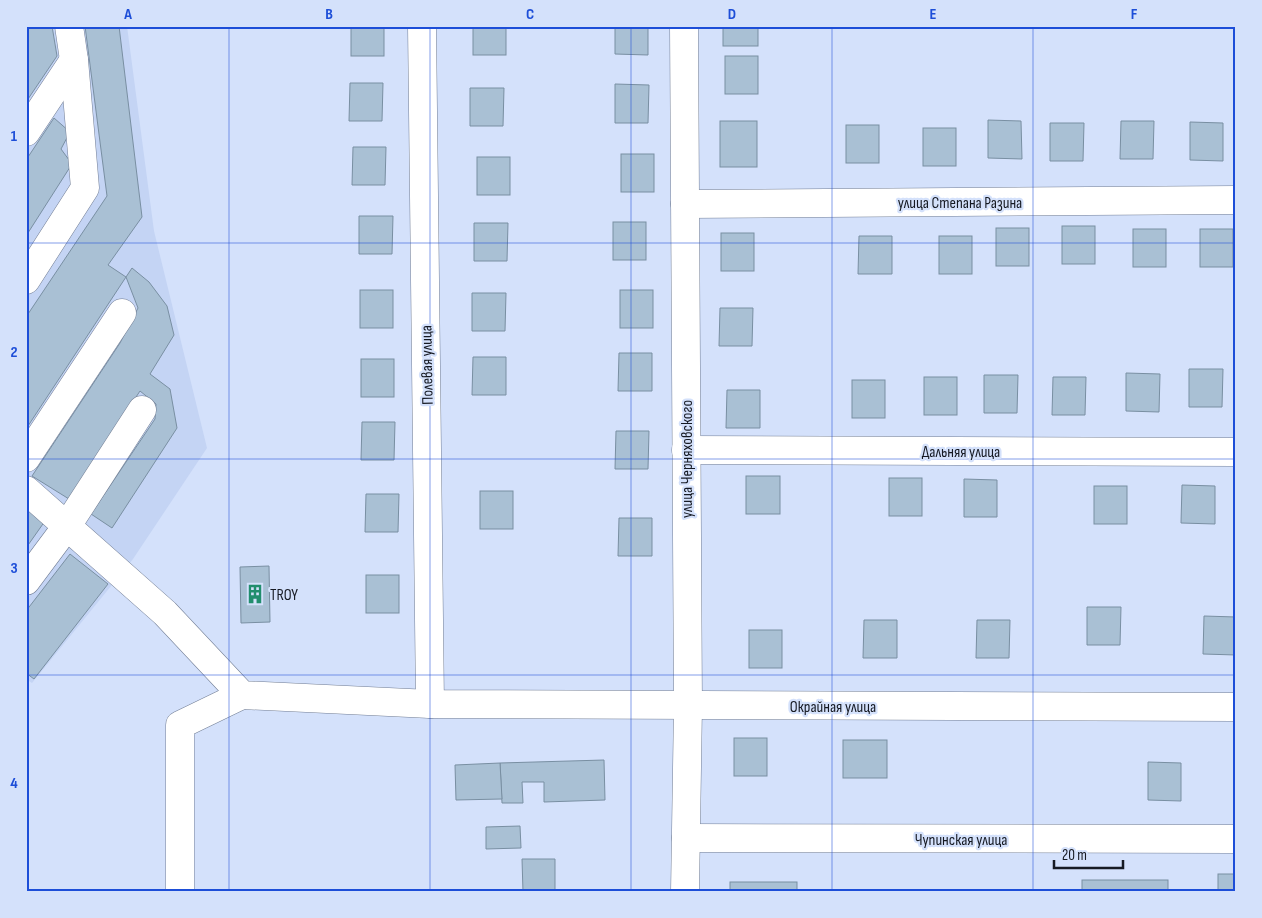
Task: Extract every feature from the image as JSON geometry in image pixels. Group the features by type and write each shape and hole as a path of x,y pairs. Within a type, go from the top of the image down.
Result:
{"street":[{"path":"26,280 85,188 74,60 69,26"},
{"name":"Полевая улица","path":"422,26 430,704"},
{"name":"улица Черняховского","path":"684,26 688,706 685,892"},
{"path":"26,132 74,60"},
{"name":"улица Степана Разина","path":"685,204 1236,200"},
{"path":"26,458 122,313"},
{"path":"26,581 67,526 142,410"},
{"name":"Дальняя улица","path":"686,450 1236,452"},
{"path":"26,490 165,613 242,695 180,725 180,892"},
{"name":"Окрайная улица","path":"242,695 430,704 1236,707"},
{"name":"Чупинская улица","path":"686,838 1236,839"}],"shaded area":[{"path":"26,26 127,26 154,231 207,448 133,559 32,683 26,679"}],"building":[{"path":"26,26 52,26 57,56 26,102"},
{"path":"85,26 119,26 142,217 108,265 126,277 26,429 26,317 107,196"},
{"path":"351,26 384,26 384,56 351,56"},
{"path":"473,26 506,26 506,55 473,55"},
{"path":"615,26 648,26 648,55 615,54"},
{"path":"723,26 758,26 758,46 723,46"},
{"path":"725,56 758,56 758,94 725,94"},
{"path":"350,83 383,83 382,121 349,121"},
{"path":"615,84 649,85 648,123 615,123"},
{"path":"470,88 504,88 503,126 470,126"},
{"path":"54,118 70,132 61,149 72,164 26,236 26,160"},
{"path":"988,120 1021,121 1022,159 988,158"},
{"path":"720,121 757,121 757,167 720,167"},
{"path":"1121,121 1154,121 1153,159 1120,159"},
{"path":"1190,122 1223,123 1223,161 1190,160"},
{"path":"1050,123 1084,123 1083,161 1050,161"},
{"path":"846,125 879,125 879,163 846,163"},
{"path":"923,128 956,128 956,166 923,166"},
{"path":"353,147 386,147 385,185 352,185"},
{"path":"621,154 654,154 654,192 621,192"},
{"path":"477,157 510,157 510,195 477,195"},
{"path":"359,216 393,216 392,254 359,254"},
{"path":"613,222 646,222 646,260 613,260"},
{"path":"474,223 508,223 507,261 474,261"},
{"path":"1062,226 1095,226 1095,264 1062,264"},
{"path":"996,228 1029,228 1029,266 996,266"},
{"path":"1133,229 1166,229 1166,267 1133,267"},
{"path":"1200,229 1233,229 1233,267 1200,267"},
{"path":"721,233 754,233 754,271 721,271"},
{"path":"859,236 892,236 892,274 858,274"},
{"path":"939,236 972,236 972,274 939,274"},
{"path":"132,268 149,282 167,306 174,335 150,374 170,389 177,428 112,528 91,514 155,419 156,404 140,391 69,499 32,476 120,343 138,308 126,277"},
{"path":"360,290 393,290 393,328 360,328"},
{"path":"620,290 653,290 653,328 620,328"},
{"path":"472,293 506,293 505,331 472,331"},
{"path":"720,308 753,308 752,346 719,346"},
{"path":"619,353 652,353 652,391 618,391"},
{"path":"473,357 506,357 506,395 472,395"},
{"path":"361,359 394,359 394,397 361,397"},
{"path":"1189,369 1223,369 1222,407 1189,407"},
{"path":"1126,373 1160,374 1159,412 1126,411"},
{"path":"984,375 1018,375 1017,413 984,413"},
{"path":"924,377 957,377 957,415 924,415"},
{"path":"1053,377 1086,377 1085,415 1052,415"},
{"path":"852,380 885,380 885,418 852,418"},
{"path":"727,390 760,390 760,428 726,428"},
{"path":"362,422 395,422 394,460 361,460"},
{"path":"616,431 649,431 648,469 615,469"},
{"path":"746,476 780,476 780,514 746,514"},
{"path":"889,478 922,478 922,516 889,516"},
{"path":"964,479 997,480 997,517 964,517"},
{"path":"1182,485 1215,486 1215,524 1181,523"},
{"path":"1094,486 1127,486 1127,524 1094,524"},
{"path":"480,491 513,491 513,529 480,529"},
{"path":"366,494 399,494 398,532 365,532"},
{"path":"26,508 45,521 26,548"},
{"path":"619,518 652,518 652,556 618,556"},
{"path":"70,554 108,584 34,679 26,673 26,611"},
{"name":"TROY","path":"269,566 270,622 241,623 240,567"},
{"path":"366,575 399,575 399,613 366,613"},
{"path":"1087,607 1121,607 1120,645 1087,645"},
{"path":"1204,616 1236,617 1236,655 1203,654"},
{"path":"864,620 897,620 897,658 863,658"},
{"path":"977,620 1010,620 1009,658 976,658"},
{"path":"749,630 782,630 782,668 749,668"},
{"path":"734,738 767,738 767,776 734,776"},
{"path":"843,740 887,740 887,778 843,778"},
{"path":"604,760 605,800 544,802 544,782 522,782 523,803 502,803 500,763"},
{"path":"1148,762 1181,763 1181,801 1148,800"},
{"path":"500,763 502,799 456,800 455,765"},
{"path":"520,826 521,848 486,849 486,827"},
{"path":"522,859 555,859 555,892 523,892"},
{"path":"1218,874 1236,874 1236,892 1218,892"},
{"path":"1082,880 1168,880 1168,892 1082,892"},
{"path":"730,882 797,882 797,892 730,892"}],"place":[{"name":"TROY","path":"255,594"}]}
